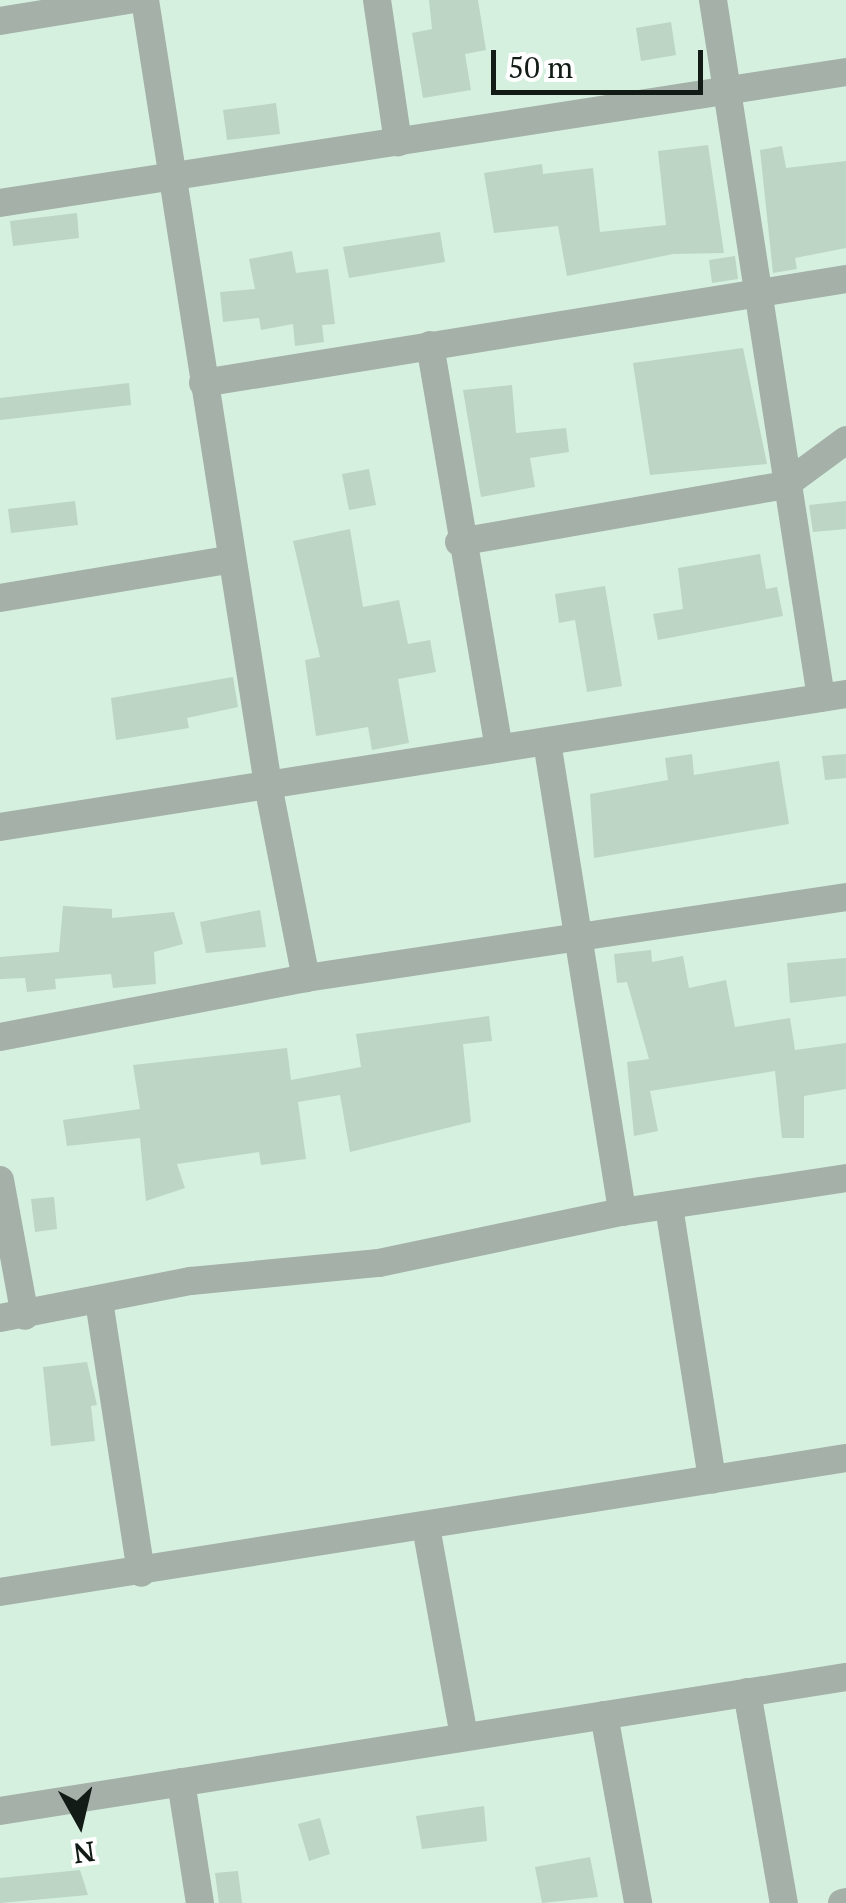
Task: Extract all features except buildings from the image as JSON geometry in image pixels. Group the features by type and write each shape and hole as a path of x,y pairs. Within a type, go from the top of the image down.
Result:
{"street":[{"path":"0,21 128,0"},
{"path":"145,0 268,785 306,978"},
{"path":"377,0 398,142"},
{"path":"0,828 834,696 785,485 760,293 713,0"},
{"path":"0,203 846,72"},
{"path":"204,382 846,279"},
{"path":"430,346 459,542 499,748"},
{"path":"459,542 785,485 846,440"},
{"path":"0,598 232,560"},
{"path":"547,742 622,1212"},
{"path":"0,1037 306,978 846,897"},
{"path":"0,1180 12,1317 191,1281 380,1263 622,1212 846,1178"},
{"path":"668,1206 712,1480"},
{"path":"99,1301 141,1573"},
{"path":"0,1592 141,1573 846,1458"},
{"path":"426,1527 464,1737"},
{"path":"0,1811 846,1677"},
{"path":"748,1692 784,1903"},
{"path":"604,1715 638,1903"},
{"path":"181,1782 200,1903"}]}
